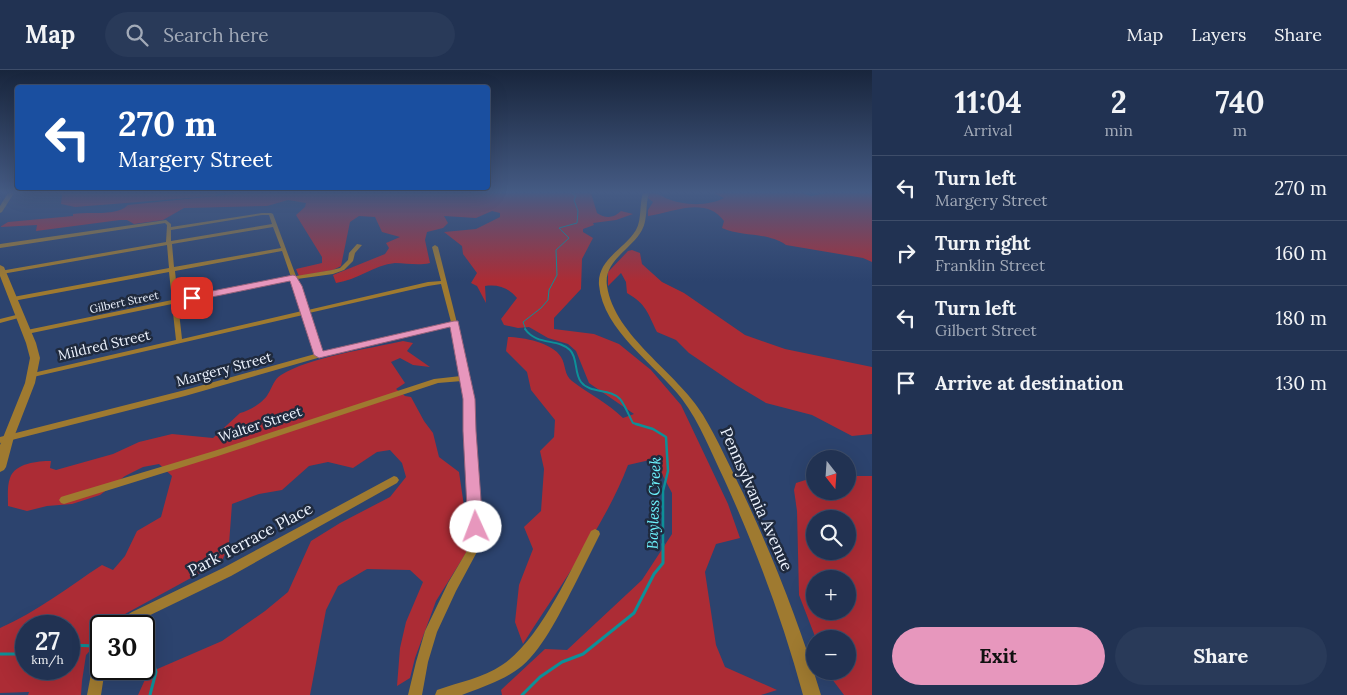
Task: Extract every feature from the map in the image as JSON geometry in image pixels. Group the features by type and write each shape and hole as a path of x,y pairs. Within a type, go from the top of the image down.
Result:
{"street":[{"path":"0,246 149,222"},
{"path":"166,222 170,228 169,243 179,340"},
{"path":"170,228 210,222"},
{"name":"Pennsylvania Avenue","path":"640,222 639,230 608,264 604,273 603,284 609,305 617,321 688,399 715,448 752,526 779,591 801,654 812,695"},
{"path":"0,467 4,439 33,375 34,352 1,269 274,225 319,355"},
{"name":"Gilbert Street","path":"27,332 342,269 352,260 352,253 359,245"},
{"path":"416,695 430,632 473,550 476,527 469,431 469,399 466,378 435,247"},
{"path":"14,299 283,249"},
{"name":"Mildred Street","path":"33,375 425,284 444,282"},
{"path":"0,321 20,316"},
{"name":"Margery Street","path":"4,439 185,393 319,355 454,324"},
{"name":"Walter Street","path":"64,500 437,381 466,378"},
{"name":"Park Terrace Place","path":"138,615 227,572 394,480"},
{"path":"442,695 507,670 530,649 595,534"},
{"path":"94,695 96,680"}],"shaded area":[{"path":"8,222 103,222 36,231 37,225 0,227"},
{"path":"300,222 350,222 341,266 333,270 299,276 296,269 322,263 322,257"},
{"path":"377,222 448,223 443,228 427,232 425,240 430,263 387,264 336,283 333,275 385,254 389,248 386,243 400,237 382,232"},
{"path":"490,222 599,222 593,223 594,225 583,229 583,232 593,238 582,259 581,289 554,318 554,329 594,334 619,344 651,370 681,405 728,504 740,538 716,544 705,572 716,645 725,667 777,690 761,695 502,695 501,690 545,649 567,650 642,580 672,534 672,493 654,459 628,465 594,534 523,644 515,622 519,585 533,549 524,527 541,511 544,469 540,451 554,437 555,420 531,390 527,372 506,351 508,337 529,340 551,348 561,357 569,379 623,418 634,414 589,383 576,351 568,344 548,338 529,327 518,328 504,325 501,319 517,298 507,289 499,286 485,286 486,303 477,286 471,283 477,273 463,254 462,246 444,232 476,229"},
{"path":"724,222 872,222 872,262 863,258 786,245 771,238 738,233 722,228"},
{"path":"632,250 640,253 642,264 662,282 684,293 745,335 785,349 872,367 872,434 852,436 812,415 766,403 689,353 676,340 657,332 643,305 627,293 626,282 621,273 608,286 608,272 628,251"},
{"path":"403,341 413,343 407,351 430,367 413,365 400,358 391,362 405,383 396,389 405,396 411,397 433,433 439,457 459,472 468,533 466,553 436,601 415,658 410,678 397,686 400,648 406,622 423,582 410,570 367,569 338,586 326,610 310,695 138,695 145,680 155,680 155,670 222,641 265,611 288,592 311,541 340,523 390,497 406,477 402,463 390,450 377,452 353,468 328,462 309,466 282,490 259,494 232,504 229,544 222,561 124,615 90,615 90,651 86,655 81,695 28,695 29,692 0,693 0,628 15,621 15,680 80,680 80,615 26,615 102,565 113,570 125,556 137,531 161,517 172,476 159,464 143,467 125,476 100,495 72,504 47,506 27,511 8,506 9,481 17,469 34,462 51,461 50,468 56,470 113,454 139,442 172,434 213,438 240,413 260,403 281,375 307,363"},
{"path":"856,476 872,476 872,695 844,695 833,680 856,680 856,630 813,630 809,620 856,620 856,570 806,570 806,613 799,595 797,511 794,490 796,483 806,480 806,500 856,500"}],"waterway":[{"name":"Bayless Creek","path":"526,330 523,322 548,300 549,290 557,275 556,250 569,238 559,228 577,222"},
{"name":"Bayless Creek","path":"526,330 535,338 560,344 570,350 574,357 577,374 581,382 589,388 616,396 622,401 633,423 640,425"},
{"name":"Bayless Creek","path":"522,695 540,677 562,662 583,654 634,613 654,574 663,563 663,491 668,471 666,437 653,429 636,424"},
{"path":"80,645 90,646"},
{"path":"0,654 15,654"},
{"path":"155,669 155,676"},
{"path":"150,695 154,680"}],"route":[{"path":"192,298 293,278 319,355 429,328 454,324 469,399 469,431 476,527"}]}
